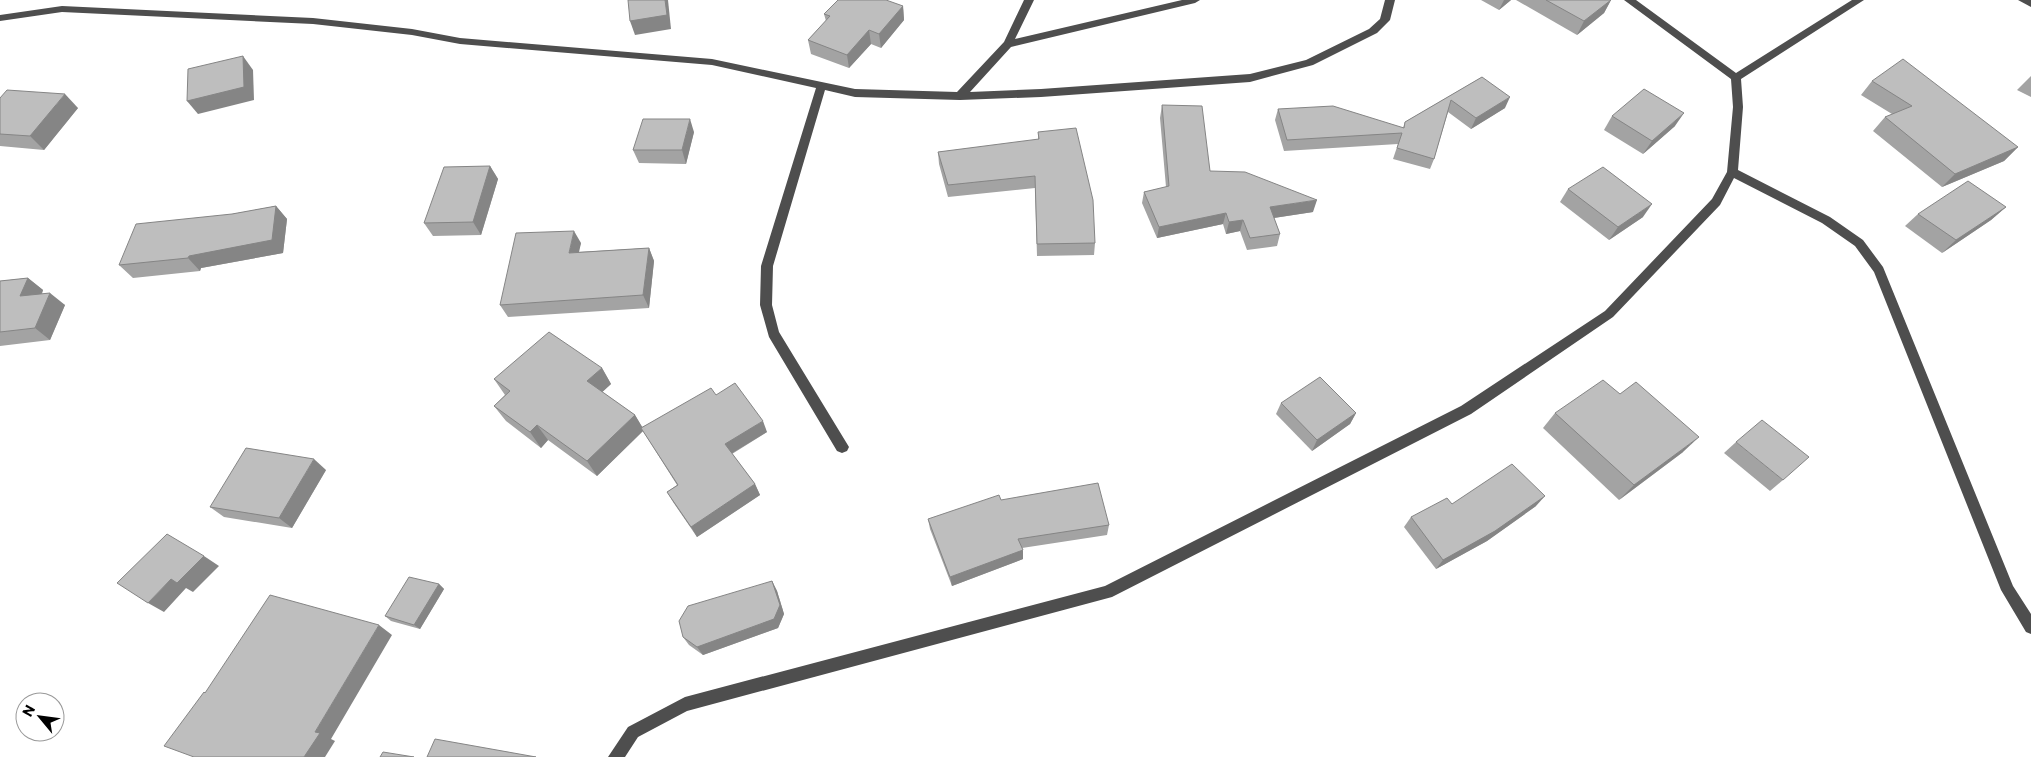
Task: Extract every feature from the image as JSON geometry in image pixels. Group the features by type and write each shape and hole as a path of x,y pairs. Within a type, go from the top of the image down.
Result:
{"street":[{"path":"960,96 1008,44 1029,0"},
{"path":"1008,44 1195,0"},
{"path":"0,18 62,8 313,21 412,32 460,41 712,62 820,87 855,93 960,96 1041,93 1250,78 1309,63 1373,31 1385,20 1390,0"},
{"path":"616,757 633,732 685,704 1107,592 1466,410 1609,314 1716,202 1732,172 1738,107 1736,78 1629,0"},
{"path":"1736,78 1859,0"},
{"path":"2023,0 2031,4"},
{"path":"820,87 767,266 766,304 773,333 842,447"},
{"path":"1732,172 1826,220 1859,244 1879,270 2008,590 2031,628"}],"building":[{"path":"628,0 665,0 667,15 630,21"},
{"path":"838,0 886,0 903,6 879,34 869,30 847,55 808,40 830,16 824,14"},
{"path":"1546,0 1611,0 1584,21"},
{"path":"243,56 244,87 187,101 188,69"},
{"path":"1903,59 2018,147 1955,174 1885,117 1912,106 1872,81"},
{"path":"1482,77 1510,97 1476,118 1451,100 1434,159 1397,148 1402,133 1287,140 1278,109 1333,106 1404,128 1405,122"},
{"path":"1644,89 1684,113 1652,141 1612,116"},
{"path":"7,90 65,94 30,136 0,134 0,98"},
{"path":"1162,105 1202,106 1210,171 1245,172 1317,200 1270,207 1280,234 1250,238 1243,220 1229,222 1226,213 1159,227 1144,192 1169,186"},
{"path":"643,119 690,119 682,150 633,150"},
{"path":"1076,128 1093,200 1095,243 1037,244 1035,176 948,185 938,152 1039,139 1038,132"},
{"path":"490,166 473,222 424,223 444,167"},
{"path":"1603,167 1652,204 1618,227 1568,189"},
{"path":"1968,181 2006,207 1956,240 1918,214"},
{"path":"276,206 272,240 189,256 188,258 119,265 136,224 232,214"},
{"path":"574,231 569,253 649,248 643,295 500,305 516,233"},
{"path":"28,278 20,296 50,293 35,328 0,332 0,281"},
{"path":"549,332 602,368 587,381 635,415 587,461 537,425 530,432 494,406 510,391 494,379"},
{"path":"1320,377 1356,413 1317,440 1281,403"},
{"path":"1603,380 1620,394 1636,382 1699,437 1634,485 1555,413"},
{"path":"735,383 763,421 725,444 755,484 691,527 667,492 678,485 641,428 711,388 716,395"},
{"path":"1762,420 1809,457 1783,480 1736,442"},
{"path":"246,448 314,459 279,518 210,507"},
{"path":"1512,464 1545,496 1495,531 1443,560 1411,517 1447,498 1452,504"},
{"path":"1098,483 1109,525 1018,539 1023,550 950,577 928,519 999,495 1001,500"},
{"path":"167,534 204,556 177,583 171,579 148,603 117,583"},
{"path":"409,577 439,584 414,625 385,616"},
{"path":"772,581 780,605 774,619 697,647 683,637 679,621 688,606"},
{"path":"270,595 379,625 315,732 320,733 304,757 194,757 164,746 205,693"},
{"path":"435,739 536,757 427,757"},
{"path":"383,752 414,757 380,757"}]}
